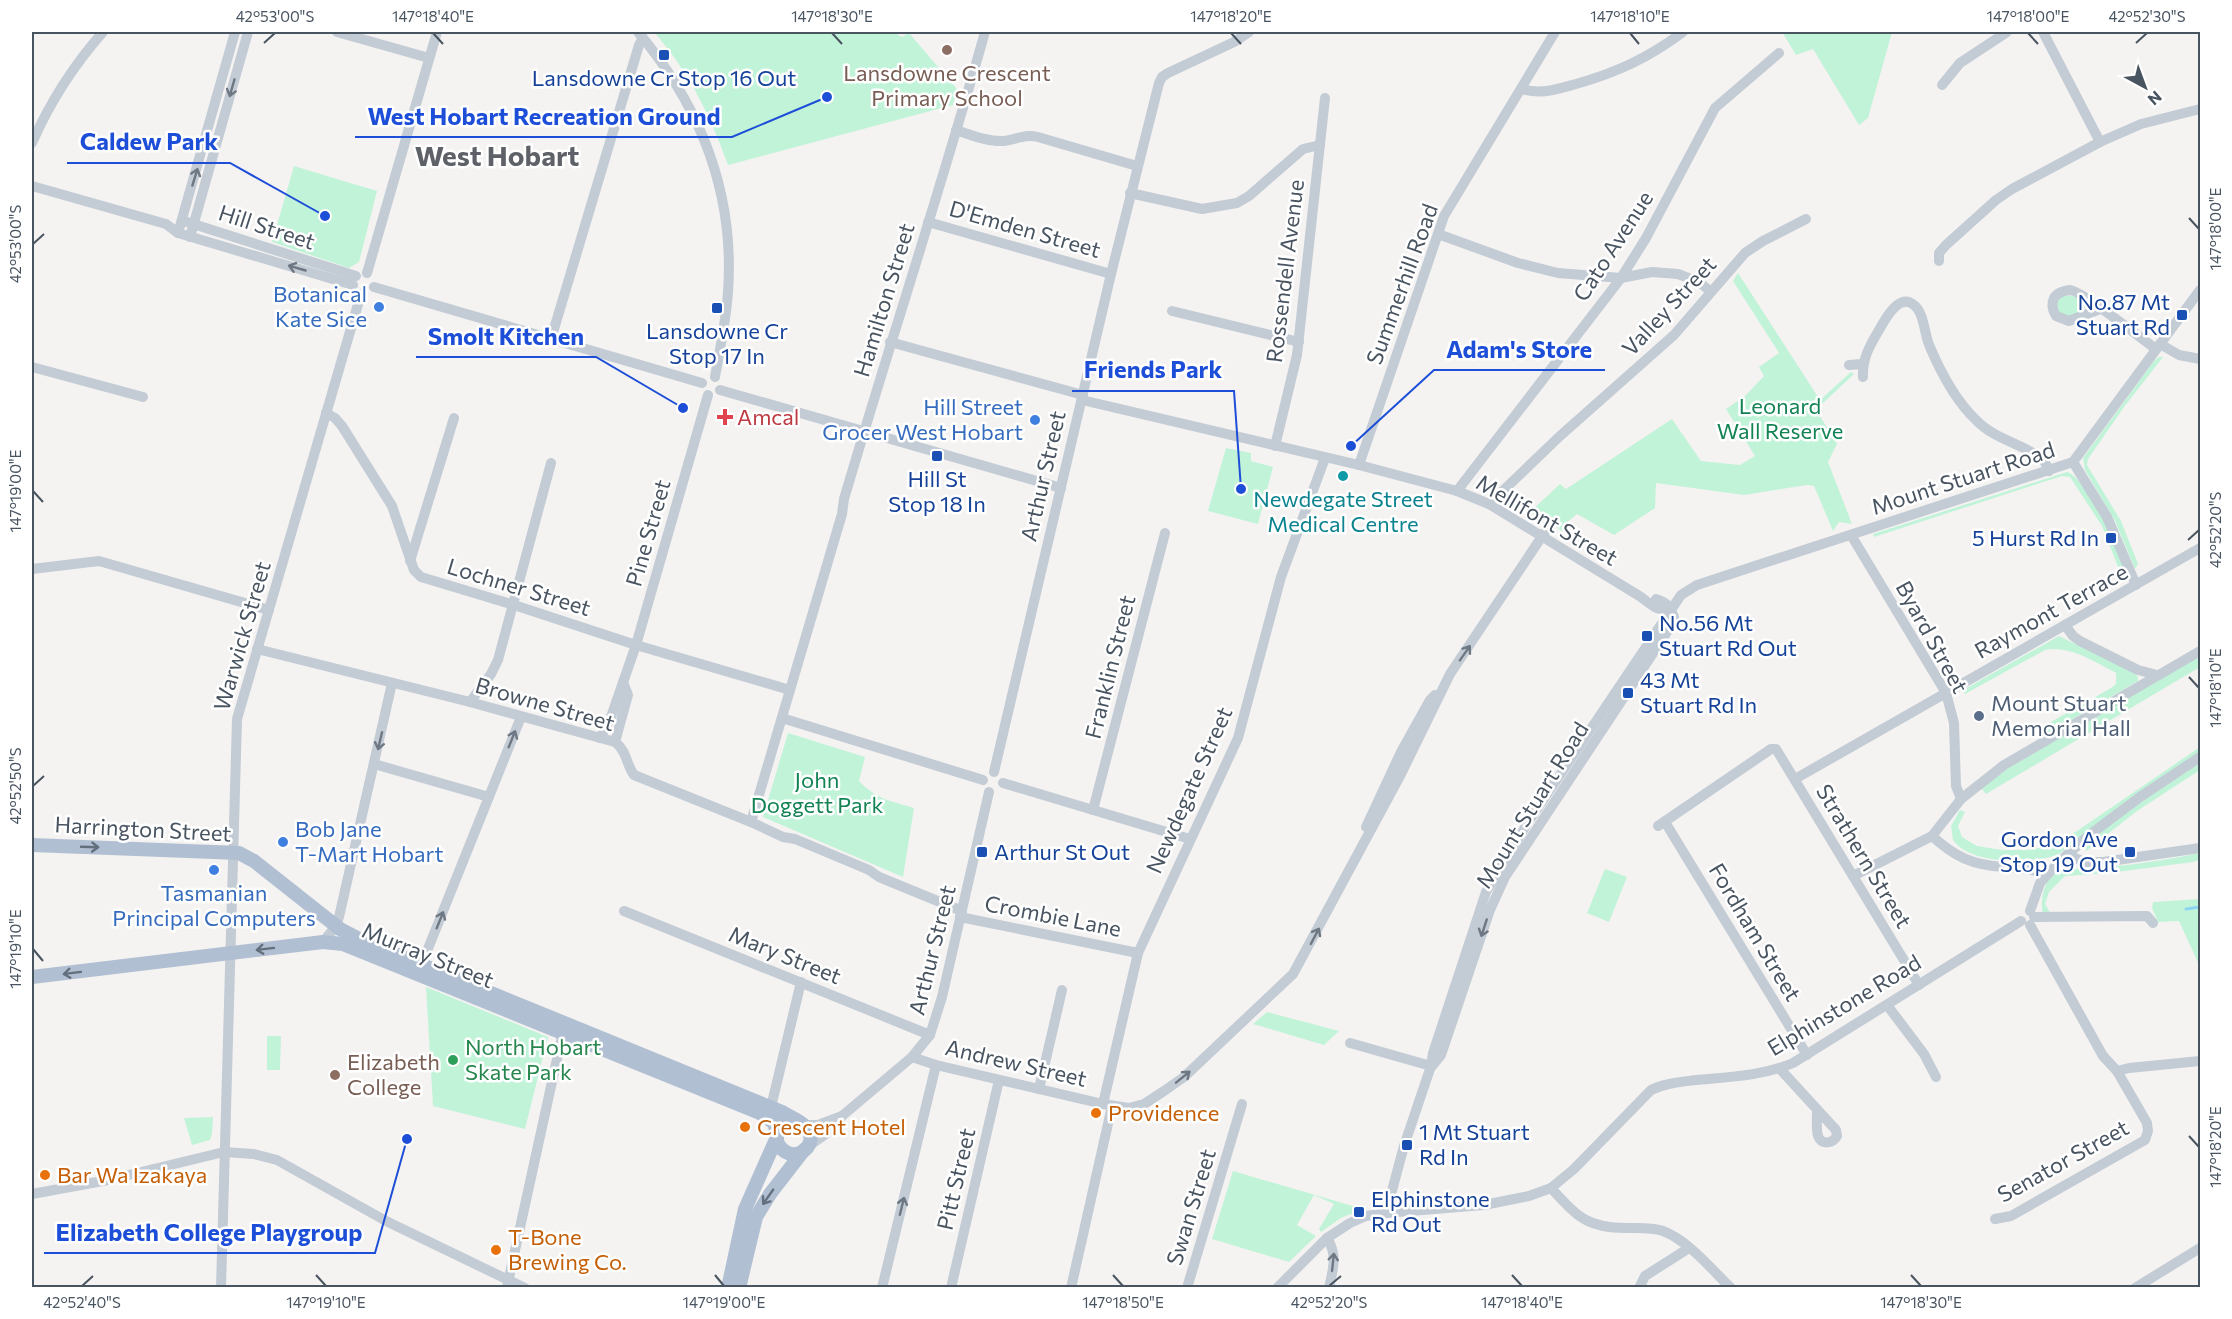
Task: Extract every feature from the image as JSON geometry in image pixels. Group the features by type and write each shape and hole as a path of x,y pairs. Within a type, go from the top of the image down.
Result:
{"main road":[{"name":"Harrington Street","path":"32,845 234,852 254,861 336,926"},
{"name":"Murray Street","path":"336,926 420,970"},
{"name":"Murray Street","path":"32,977 323,942 350,946 420,970 771,1107 802,1124"},
{"name":"Murray Street","path":"564,1028 760,1113 774,1123 777,1136"},
{"path":"728,1287 748,1201 780,1128 793,1121 802,1124 808,1130 810,1138 805,1150 765,1201 756,1217 739,1287"},
{"path":"777,1136 778,1145 786,1153 797,1154 805,1150"}],"street":[{"path":"32,143 59,88 103,32"},
{"path":"178,233 235,32"},
{"path":"190,237 248,32"},
{"path":"337,32 429,58"},
{"path":"368,273 437,32"},
{"name":"Hamilton Street","path":"751,822 890,342 984,32"},
{"name":"Arthur Street","path":"994,772 1130,193 1162,77 1234,42 1249,32"},
{"name":"Summerhill Road","path":"1359,465 1448,209 1556,32"},
{"path":"1522,89 1538,92 1553,91 1607,75 1636,63 1683,32"},
{"path":"1942,85 1959,63 2007,32"},
{"path":"2043,32 2100,142"},
{"path":"551,339 639,45 640,35"},
{"path":"640,35 678,86 690,109 707,143 721,191 727,236 728,291 715,377 720,384 720,390 716,394 708,395 702,389 702,383 707,378 715,377"},
{"name":"Cato Avenue","path":"1457,491 1621,278 1646,238 1715,108 1779,53"},
{"name":"Rossendell Avenue","path":"1275,446 1299,342 1325,98"},
{"path":"1939,261 1939,253 1946,245 1996,200 2012,189 2100,142 2141,124 2200,109"},
{"path":"956,130 1004,141 1028,135 1038,136 1137,166"},
{"path":"1130,193 1202,209 1237,203 1249,196 1303,149 1320,145"},
{"name":"Hill Street","path":"32,186 166,224 178,233 190,237 357,285"},
{"name":"Valley Street","path":"1489,504 1560,436 1674,335 1745,253 1806,219"},
{"name":"Hill Street","path":"166,224 181,221 194,224 357,285"},
{"name":"D'Emden Street","path":"928,222 1111,274"},
{"path":"1438,234 1491,254 1558,273 1621,278 1652,272 1678,274 1699,282 1710,291"},
{"path":"362,273 368,273 374,279 374,287 370,292 357,285 362,273"},
{"name":"Warwick Street","path":"221,1287 237,719 326,413 357,285"},
{"path":"374,287 702,383"},
{"name":"Mount Stuart Road","path":"1386,1212 1404,1146 1431,1066 1441,1055 1490,910 1505,877 1664,638 1674,617 1671,610 1678,599 1688,590 2073,462 2200,290"},
{"path":"1863,377 1862,364 1865,355 1894,307 1900,303 1914,304 1920,312 1928,344 1940,368 1968,412 1987,431 2044,460 2049,471"},
{"path":"2100,309 2158,347 2179,355 2200,359"},
{"path":"1172,311 1299,342"},
{"name":"Mellifont Street","path":"890,342 1082,397 1457,491 1489,504 1657,609 1671,610"},
{"path":"1849,365 1862,364"},
{"path":"32,366 142,397"},
{"path":"720,390 1061,488"},
{"name":"Pine Street","path":"600,738 636,645 708,395"},
{"name":"Lochner Street","path":"326,413 342,426 382,488 392,506 410,561 414,570 421,577 636,645 790,690"},
{"path":"410,561 454,418"},
{"name":"Newdegate Street","path":"1071,1287 1138,953 1238,738 1281,577 1325,458"},
{"path":"2073,462 2107,517 2136,585"},
{"path":"470,702 491,674 498,660 551,463"},
{"name":"Andrew Street","path":"912,1057 999,1080 1130,1108 1144,1104 1184,1077 1293,974 1401,774 1443,687 1551,523"},
{"name":"Franklin Street","path":"1093,810 1165,533"},
{"name":"Byard Street","path":"1851,535 1946,693 1954,723 1956,786 1961,800"},
{"name":"Raymont Terrace","path":"1795,779 2200,548"},
{"path":"32,569 99,561 269,610"},
{"name":"Mellifont Street","path":"1641,597 1656,598 1688,590"},
{"path":"1656,598 1668,604 1671,610"},
{"path":"2066,625 2073,636 2080,641 2138,670 2157,675"},
{"name":"Browne Street","path":"257,649 470,702 615,742 626,755 628,767 634,775 869,870 879,878 961,914"},
{"path":"1853,876 1932,836 1961,800 2004,765 2200,651"},
{"name":"Pine Street","path":"615,742 628,695 623,682"},
{"path":"323,942 336,926 392,683"},
{"path":"420,970 521,717"},
{"path":"782,718 983,780"},
{"name":"Strathern Street","path":"1664,826 1771,748 1776,749 1918,985"},
{"path":"2028,919 2045,876 2067,855 2140,797 2200,758"},
{"path":"374,764 489,797"},
{"path":"1003,783 998,790 990,792 983,786 983,780 986,775 994,772 999,775 1003,783 1190,839"},
{"name":"Arthur Street","path":"805,1150 833,1129 842,1116 912,1057 930,1035 942,997 990,792"},
{"name":"Fordham Street","path":"1664,826 1807,1055"},
{"path":"1932,836 1952,853 1967,860 2002,867 2026,868 2045,876"},
{"path":"2067,855 2085,862 2103,862 2200,848"},
{"name":"Mary Street","path":"624,911 930,1035"},
{"name":"Crombie Lane","path":"961,914 1138,953"},
{"path":"2028,919 2147,916 2153,923"},
{"path":"2028,919 2103,1056 2117,1071 2200,1061"},
{"name":"Elphinstone Road","path":"1277,1287 1327,1238 1366,1216 1386,1212 1484,1205 1529,1196 1551,1188 1574,1169 1651,1090 1659,1086 1780,1069 1807,1055 2028,919"},
{"path":"771,1107 801,982"},
{"path":"1039,1089 1062,990"},
{"path":"1887,1005 1924,1054 1936,1077"},
{"path":"508,1284 564,1028"},
{"path":"1350,1043 1431,1066"},
{"path":"882,1287 936,1065"},
{"path":"1780,1069 1817,1110"},
{"name":"Senator Street","path":"1995,1219 2011,1216 2145,1140 2148,1131 2147,1123 2117,1071"},
{"name":"Pitt Street","path":"951,1287 999,1080"},
{"name":"Swan Street","path":"1187,1287 1242,1104"},
{"name":"Arthur Street","path":"802,1124 818,1125 842,1116"},
{"path":"32,1194 108,1180 224,1152 254,1154 277,1160 386,1221 508,1284 525,1287"},
{"path":"1551,1188 1568,1206 1591,1223 1611,1228 1658,1229 1673,1236 1731,1287"},
{"path":"1327,1238 1335,1258 1329,1287"},
{"path":"1639,1287 1645,1276 1689,1248"},
{"path":"2135,1287 2200,1248"}],"green space":[{"path":"654,32 894,32 902,37 909,33 957,89 953,105 728,165 714,129 688,78"},
{"path":"1782,32 1892,32 1868,118 1859,125 1813,49 1796,55"},
{"path":"294,166 377,191 359,262 349,268 272,242"},
{"name":"Leonard Wall Reserve","path":"1738,273 1820,400 1851,372 1854,374 1822,404 1820,416 1837,444 1828,462 1852,524 1839,522 1833,531 1814,486 1807,485 1744,495 1656,483 1655,508 1614,535 1577,514 1563,526 1563,532 1546,518 1529,513 1560,484 1566,489 1672,419 1701,461 1740,465 1755,456 1726,409 1745,396 1764,376 1759,367 1779,353 1733,281"},
{"path":"2064,295 2084,301 2086,307 2071,318 2060,315 2056,305"},
{"path":"2159,357 2163,357 2124,407 2088,459 2087,465 2121,521 2138,564 2135,569 2115,521 2085,470 2083,458"},
{"path":"1226,448 1251,453 1251,461 1273,467 1258,524 1208,511"},
{"path":"2067,472 2075,477 2093,502 2111,535 2126,576 2122,577 2102,526 2070,477 2062,476 1874,537 1873,534"},
{"path":"2059,636 2135,673 2138,681 2047,734 2042,727 2111,688 2116,684 2116,673 2073,652 2045,650 1965,694 1963,690"},
{"path":"2200,655 2200,667 1986,794 1981,788 2000,773"},
{"name":"John Doggett Park","path":"788,733 865,757 859,781 878,796 914,808 903,877 763,817"},
{"path":"2200,747 2200,753 2119,807 2059,854 2034,860 2003,861 1973,854 1961,848 1953,840 1951,826 1960,810 1965,812 1958,826 1962,837 1977,846 2002,850 2028,850 2052,845 2077,831"},
{"path":"2200,762 2200,770 2137,811 2086,851 2085,846 2110,823"},
{"path":"2200,853 2200,860 2193,862 2109,873 2065,876 2049,892 2045,904 2051,914 2043,914 2042,899 2045,888 2053,875 2059,872 2136,864"},
{"path":"1605,869 1627,877 1609,922 1587,913"},
{"path":"2200,899 2200,967 2179,921 2158,922 2152,908 2153,902"},
{"path":"426,987 548,1037 525,1129 433,1106"},
{"path":"1267,1012 1339,1031 1324,1045 1253,1024"},
{"path":"267,1036 281,1036 280,1070 267,1070"},
{"path":"213,1117 210,1140 192,1145 184,1118"},
{"path":"1233,1171 1363,1209 1341,1218 1321,1232 1319,1229 1334,1204 1314,1195 1297,1225 1316,1236 1289,1262 1212,1239"}],"waterway":[{"path":"2186,909 2200,907"}],"place":[{"name":"Lansdowne Crescent Primary School","path":"947,50"},
{"name":"Lansdowne Cr Stop 16 Out","path":"664,55"},
{"name":"West Hobart Recreation Ground","path":"827,97"},
{"name":"Caldew Park","path":"325,216"},
{"name":"Botanical Kate Sice","path":"379,307"},
{"name":"Lansdowne Cr Stop 17 In","path":"717,308"},
{"name":"No.87 Mt Stuart Rd","path":"2182,315"},
{"name":"Smolt Kitchen","path":"683,408"},
{"name":"Amcal","path":"725,417"},
{"name":"Hill Street Grocer West Hobart","path":"1035,420"},
{"name":"Adam's Store","path":"1351,446"},
{"name":"Hill St Stop 18 In","path":"937,456"},
{"name":"Newdegate Street Medical Centre","path":"1343,476"},
{"name":"Friends Park","path":"1241,489"},
{"name":"5 Hurst Rd In","path":"2111,538"},
{"name":"No.56 Mt Stuart Rd Out","path":"1647,636"},
{"name":"43 Mt Stuart Rd In","path":"1628,693"},
{"name":"Mount Stuart Memorial Hall","path":"1979,716"},
{"name":"Bob Jane T-Mart Hobart","path":"283,842"},
{"name":"Arthur St Out","path":"982,852"},
{"name":"Gordon Ave Stop 19 Out","path":"2130,852"},
{"name":"Tasmanian Principal Computers","path":"214,870"},
{"name":"North Hobart Skate Park","path":"453,1060"},
{"name":"Elizabeth College","path":"335,1075"},
{"name":"Providence","path":"1096,1113"},
{"name":"Crescent Hotel","path":"745,1127"},
{"name":"Elizabeth College Playgroup","path":"407,1139"},
{"name":"1 Mt Stuart Rd In","path":"1407,1145"},
{"name":"Bar Wa Izakaya","path":"45,1175"},
{"name":"Elphinstone Rd Out","path":"1359,1212"},
{"name":"T-Bone Brewing Co.","path":"496,1250"}],"district":[{"name":"West Hobart","path":"497,156"}]}
